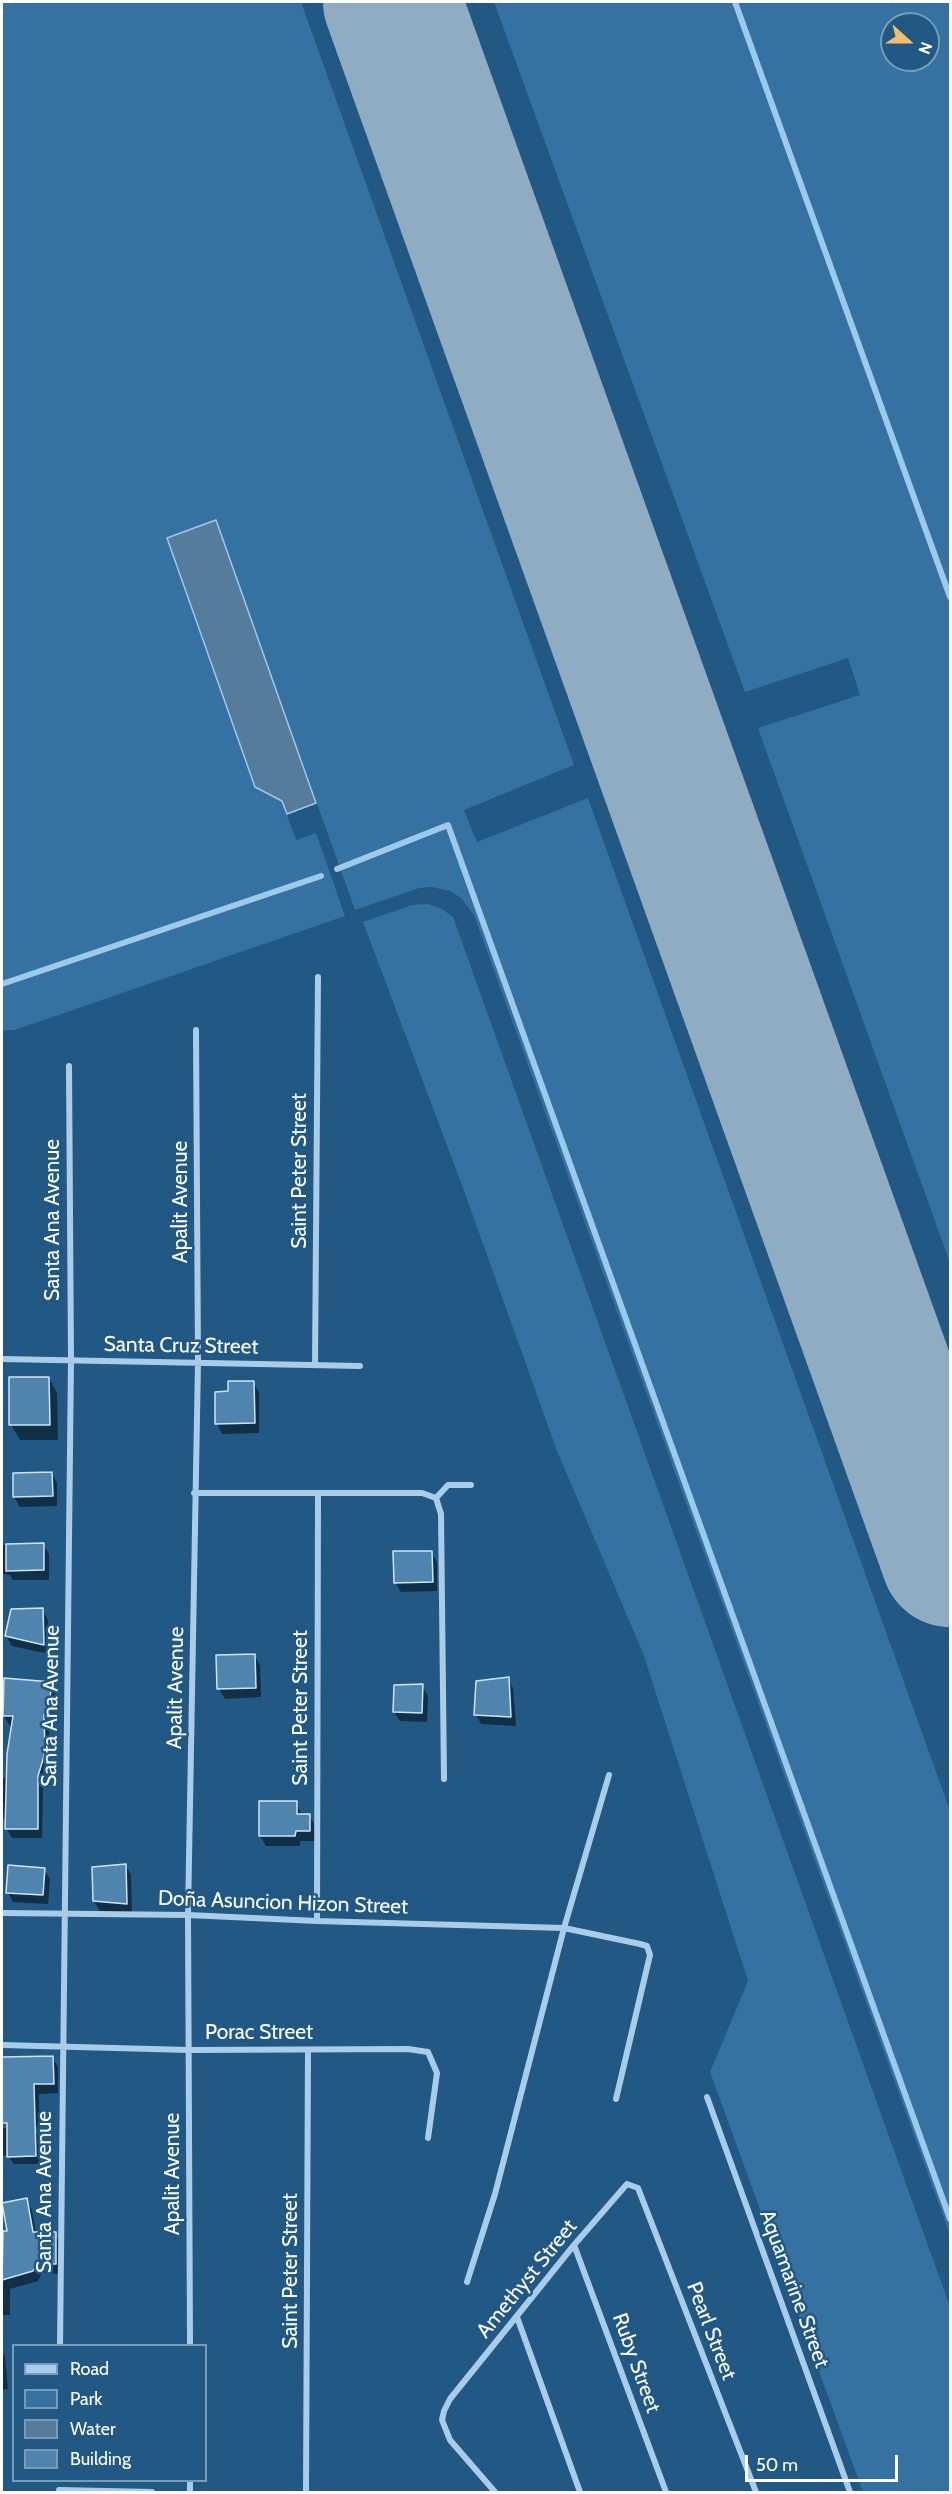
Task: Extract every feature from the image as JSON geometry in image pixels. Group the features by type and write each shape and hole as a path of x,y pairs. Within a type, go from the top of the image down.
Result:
{"street":[{"name":"Saint Peter Street","path":"315,1365 318,976"},
{"name":"Apalit Avenue","path":"190,2344 188,1915 198,1362 196,1030"},
{"name":"Santa Ana Avenue","path":"60,2344 71,1360 69,1066"},
{"name":"Santa Cruz Street","path":"2,1359 360,1366"},
{"path":"436,1498 448,1485 471,1485"},
{"path":"194,1493 422,1493 436,1498"},
{"name":"Saint Peter Street","path":"317,1922 318,1494"},
{"path":"436,1498 441,1514 444,1779"},
{"path":"467,2282 495,2194 525,2086 564,1928 609,1775"},
{"name":"Doña Asuncion Hizon Street","path":"2,1913 188,1915 317,1922 564,1928 647,1946 650,1950 616,2098"},
{"name":"Porac Street","path":"2,2045 189,2050 408,2049 428,2052 437,2073 428,2138"},
{"name":"Saint Peter Street","path":"306,2493 308,2050"},
{"name":"Aquamarine Street","path":"707,2097 850,2493"},
{"name":"Amethyst Street","path":"495,2493 450,2440 444,2428 442,2420 450,2398 624,2186 632,2184"},
{"name":"Pearl Street","path":"632,2184 638,2188 756,2493"},
{"name":"Ruby Street","path":"574,2245 666,2493"},
{"path":"517,2317 580,2493"},
{"path":"59,2492 152,2493"}],"green space":[{"path":"2,2 301,2 574,765 464,810 477,842 588,798 950,1811 950,2235 474,915 461,898 450,891 432,887 419,888 355,910 216,520 167,539 282,801 296,840 316,833 345,916 15,1030 2,1030"},
{"path":"494,2 950,2 950,1263 758,728 860,695 848,658 745,692"},
{"path":"428,904 442,909 453,917 950,2307 950,2492 863,2492 710,2072 748,1981 643,1653 557,1451 463,1188 363,922 412,905"}],"water":[{"path":"216,520 316,803 287,814 282,801 255,787 167,538"}],"building":[{"path":"9,1377 49,1377 50,1425 9,1425"},
{"path":"228,1381 254,1381 255,1423 215,1424 215,1392 228,1391"},
{"path":"52,1472 53,1496 13,1497 13,1473"},
{"path":"44,1543 44,1570 6,1571 6,1544"},
{"path":"393,1551 432,1551 433,1582 394,1583"},
{"path":"43,1608 44,1645 5,1636 11,1609"},
{"path":"255,1654 256,1688 217,1689 216,1655"},
{"path":"509,1677 511,1717 474,1715 476,1681"},
{"path":"4,1678 52,1682 48,1714 44,1715 45,1753 38,1776 38,1829 5,1829 7,1754 13,1716 3,1716"},
{"path":"423,1684 422,1713 393,1712 394,1685"},
{"path":"259,1801 297,1801 297,1814 310,1814 310,1831 296,1831 295,1836 259,1836"},
{"path":"126,1864 127,1904 93,1901 92,1867"},
{"path":"8,1865 45,1868 43,1895 6,1893"},
{"path":"53,2056 54,2084 34,2084 36,2156 7,2157 7,2123 2,2123 2,2057"},
{"path":"27,2198 33,2232 56,2232 56,2264 37,2264 33,2271 2,2280 3,2231 7,2231 2,2203"}],"waterway":[{"path":"735,2 950,597"},
{"path":"337,869 448,825 950,2219"},
{"path":"2,984 321,876"}],"taxiway":[{"path":"399,2 410,52"}],"runway":[{"path":"392,2 950,1558"}]}
